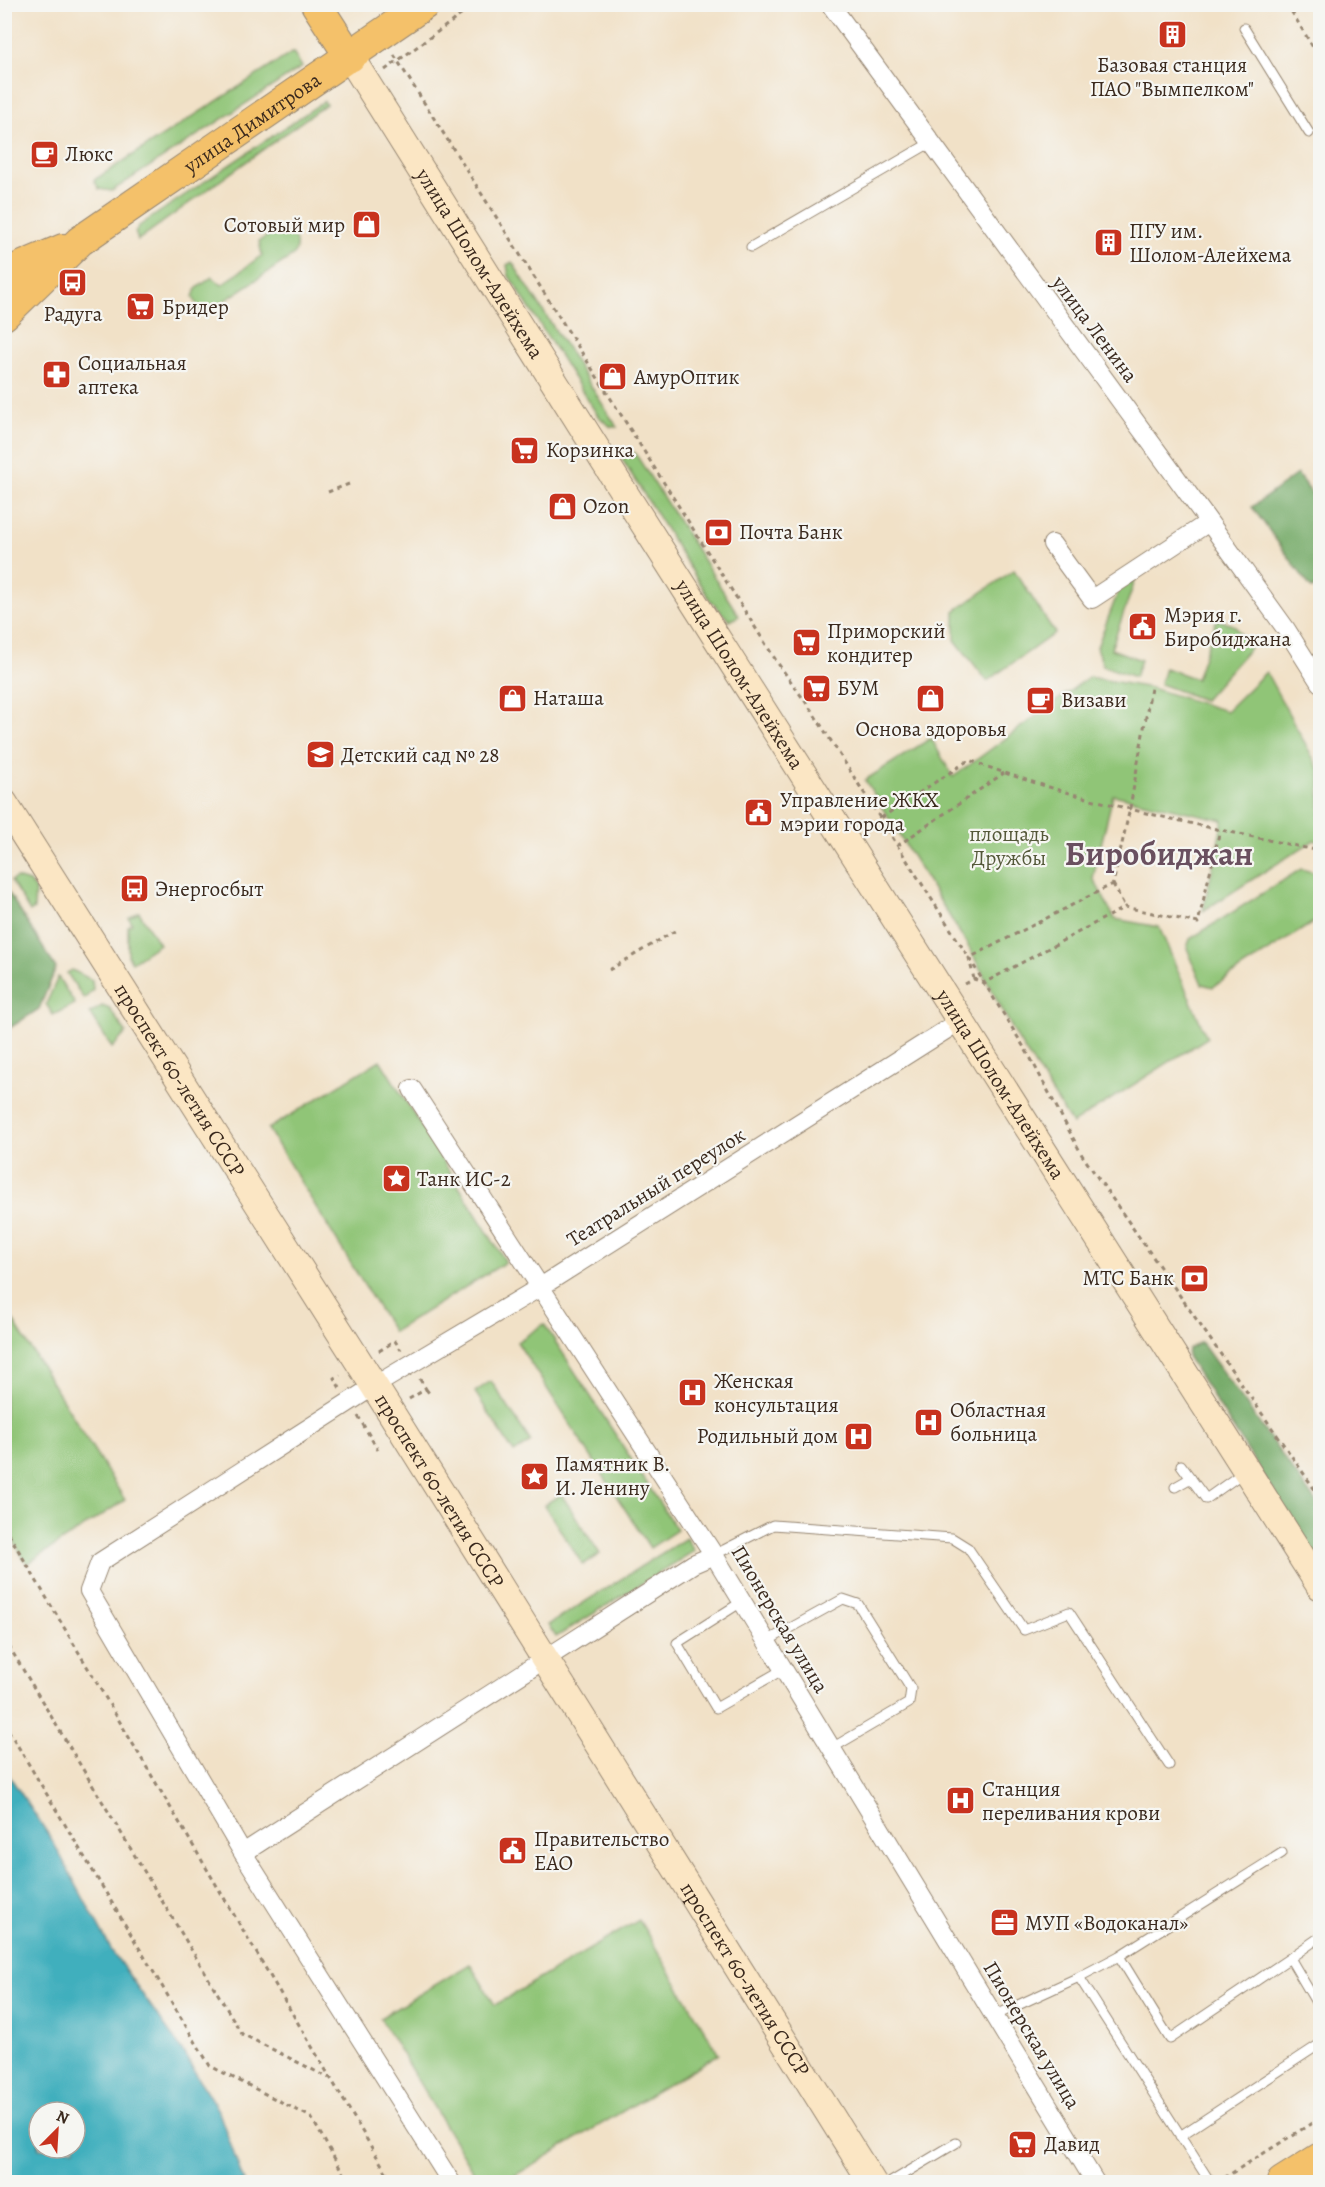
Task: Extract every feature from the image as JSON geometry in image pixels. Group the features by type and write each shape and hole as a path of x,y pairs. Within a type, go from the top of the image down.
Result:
{"main road":[{"name":"улица Шолом-Алейхема","path":"316,4 1320,1586"},
{"name":"улица Димитрова","path":"4,315 80,241 424,4"},
{"name":"улица Димитрова","path":"4,274 80,241"},
{"name":"проспект 60-летия СССР","path":"4,803 374,1386 872,2182"},
{"path":"1282,2182 1320,2158"}],"street":[{"name":"улица Ленина","path":"830,4 1209,522 1286,629 1320,683"},
{"path":"1052,544 1092,599 1209,522"},
{"name":"Театральный переулок","path":"243,1853 89,1591 100,1562 374,1386 542,1286 960,1021"},
{"name":"Пионерская улица","path":"412,1089 542,1286 743,1601 1095,2182"},
{"path":"451,2182 243,1853 693,1564 714,1555"}],"lane":[{"path":"1244,28 1309,133"},
{"path":"751,248 930,143"},
{"path":"1181,1465 1206,1500 1246,1471"},
{"path":"1175,1487 1191,1478"},
{"path":"714,1555 773,1525 952,1538 968,1548 1024,1630 1069,1612 1169,1765"},
{"path":"767,1641 843,1599 858,1604 911,1689 909,1703 832,1748"},
{"path":"743,1601 677,1643 716,1708 784,1669"},
{"path":"994,2016 1080,1977 1119,1956 1282,1853"},
{"path":"1119,1956 1170,2039 1320,1937"},
{"path":"1290,1958 1320,2009"},
{"path":"1080,1977 1210,2182"},
{"path":"1180,2136 1320,2044"},
{"path":"891,2182 956,2143"}],"path":[{"path":"378,75 476,4"},
{"path":"1287,4 1320,59"},
{"path":"389,49 771,652 969,958 1030,1057 1082,1155 1320,1497"},
{"path":"328,492 350,484"},
{"path":"1125,907 1113,884 1130,808 1151,688"},
{"path":"880,819 969,760 1004,773 1130,808 1320,851"},
{"path":"897,846 1004,773"},
{"path":"984,983 1125,907 1198,923 1221,829"},
{"path":"969,958 1113,884"},
{"path":"609,970 678,929"},
{"path":"969,958 974,979"},
{"path":"974,979 984,983"},
{"path":"965,984 974,979"},
{"path":"426,1389 431,1396"},
{"path":"364,1427 378,1450"},
{"path":"4,1526 392,2182"},
{"path":"4,1638 242,2034 331,2079"},
{"path":"4,1723 210,2066 311,2117 348,2182"},
{"path":"1217,2182 1320,2118"}],"green space":[{"path":"293,52 302,67 112,191 99,189 94,180"},
{"path":"324,101 326,104 138,240 135,232 139,226"},
{"path":"280,228 292,234 296,242 294,255 209,311 199,309 193,297 196,289 212,277 222,285 262,255 259,241"},
{"path":"512,262 617,427 611,427 598,416 509,276 507,265"},
{"path":"630,451 635,453 739,616 730,621 710,600 622,459"},
{"path":"1297,474 1320,504 1320,585 1312,589 1252,507"},
{"path":"1014,570 1055,633 987,681 955,640 955,611"},
{"path":"1136,578 1111,649 1141,660 1135,677 1103,666 1097,647 1120,587"},
{"path":"1217,619 1235,626 1250,648 1204,700 1160,684 1165,668 1196,679"},
{"name":"площадь Дружбы","path":"1266,672 1320,771 1320,842 1314,840 1203,911 1223,820 1113,795 1093,878 1115,919 1159,927 1207,1038 1072,1124 1019,1041 968,946 865,780 931,738 953,777 1089,677 1151,688 1226,711"},
{"path":"1301,869 1320,874 1320,918 1213,987 1202,984 1187,948 1190,939"},
{"path":"16,878 29,882 35,889 34,909 30,912 11,881"},
{"path":"5,887 56,968 39,1009 5,1031"},
{"path":"139,912 159,944 132,962 128,956 128,926 132,924 129,918"},
{"path":"72,970 92,980 93,990 84,999 67,973"},
{"path":"58,977 75,1004 53,1015 46,1004"},
{"path":"102,1006 110,1009 126,1033 112,1048 90,1013"},
{"path":"380,1060 506,1262 393,1332 268,1129"},
{"path":"4,1306 125,1500 27,1564 5,1526"},
{"path":"544,1324 677,1530 650,1548 517,1342"},
{"path":"1201,1342 1320,1508 1320,1564 1187,1356 1188,1349"},
{"path":"491,1381 531,1442 514,1453 475,1392"},
{"path":"561,1494 600,1554 583,1565 544,1505"},
{"path":"686,1538 694,1551 556,1637 548,1625"},
{"path":"639,1920 719,2054 504,2182 479,2182 380,2018 470,1964 495,2005"}],"water":[{"path":"4,1768 52,1840 112,1951 181,2049 219,2112 244,2182 5,2182"}],"place":[{"name":"Базовая станция ПАО \"Вымпелком\"","path":"1172,34"},
{"name":"Люкс","path":"44,154"},
{"name":"Сотовый мир","path":"366,225"},
{"name":"ПГУ им. Шолом-Алейхема","path":"1108,243"},
{"name":"Радуга","path":"73,283"},
{"name":"Бридер","path":"141,307"},
{"name":"Социальная аптека","path":"57,375"},
{"name":"АмурОптик","path":"613,377"},
{"name":"Корзинка","path":"525,450"},
{"name":"Ozon","path":"562,506"},
{"name":"Почта Банк","path":"718,532"},
{"name":"Мэрия г. Биробиджана","path":"1143,627"},
{"name":"Приморский кондитер","path":"806,643"},
{"name":"БУМ","path":"816,688"},
{"name":"Наташа","path":"512,698"},
{"name":"Основа здоровья","path":"931,698"},
{"name":"Визави","path":"1040,700"},
{"name":"Детский сад № 28","path":"320,755"},
{"name":"Управление ЖКХ мэрии города","path":"759,812"},
{"name":"Энергосбыт","path":"134,889"},
{"name":"Танк ИС-2","path":"396,1179"},
{"name":"МТС Банк","path":"1195,1278"},
{"name":"Женская консультация","path":"693,1393"},
{"name":"Областная больница","path":"929,1422"},
{"name":"Родильный дом","path":"859,1436"},
{"name":"Памятник В. И. Ленину","path":"534,1476"},
{"name":"Станция переливания крови","path":"961,1801"},
{"name":"Правительство ЕАО","path":"513,1851"},
{"name":"МУП «Водоканал»","path":"1004,1923"},
{"name":"Давид","path":"1023,2144"}],"district":[{"name":"Биробиджан","path":"1159,853"}]}
